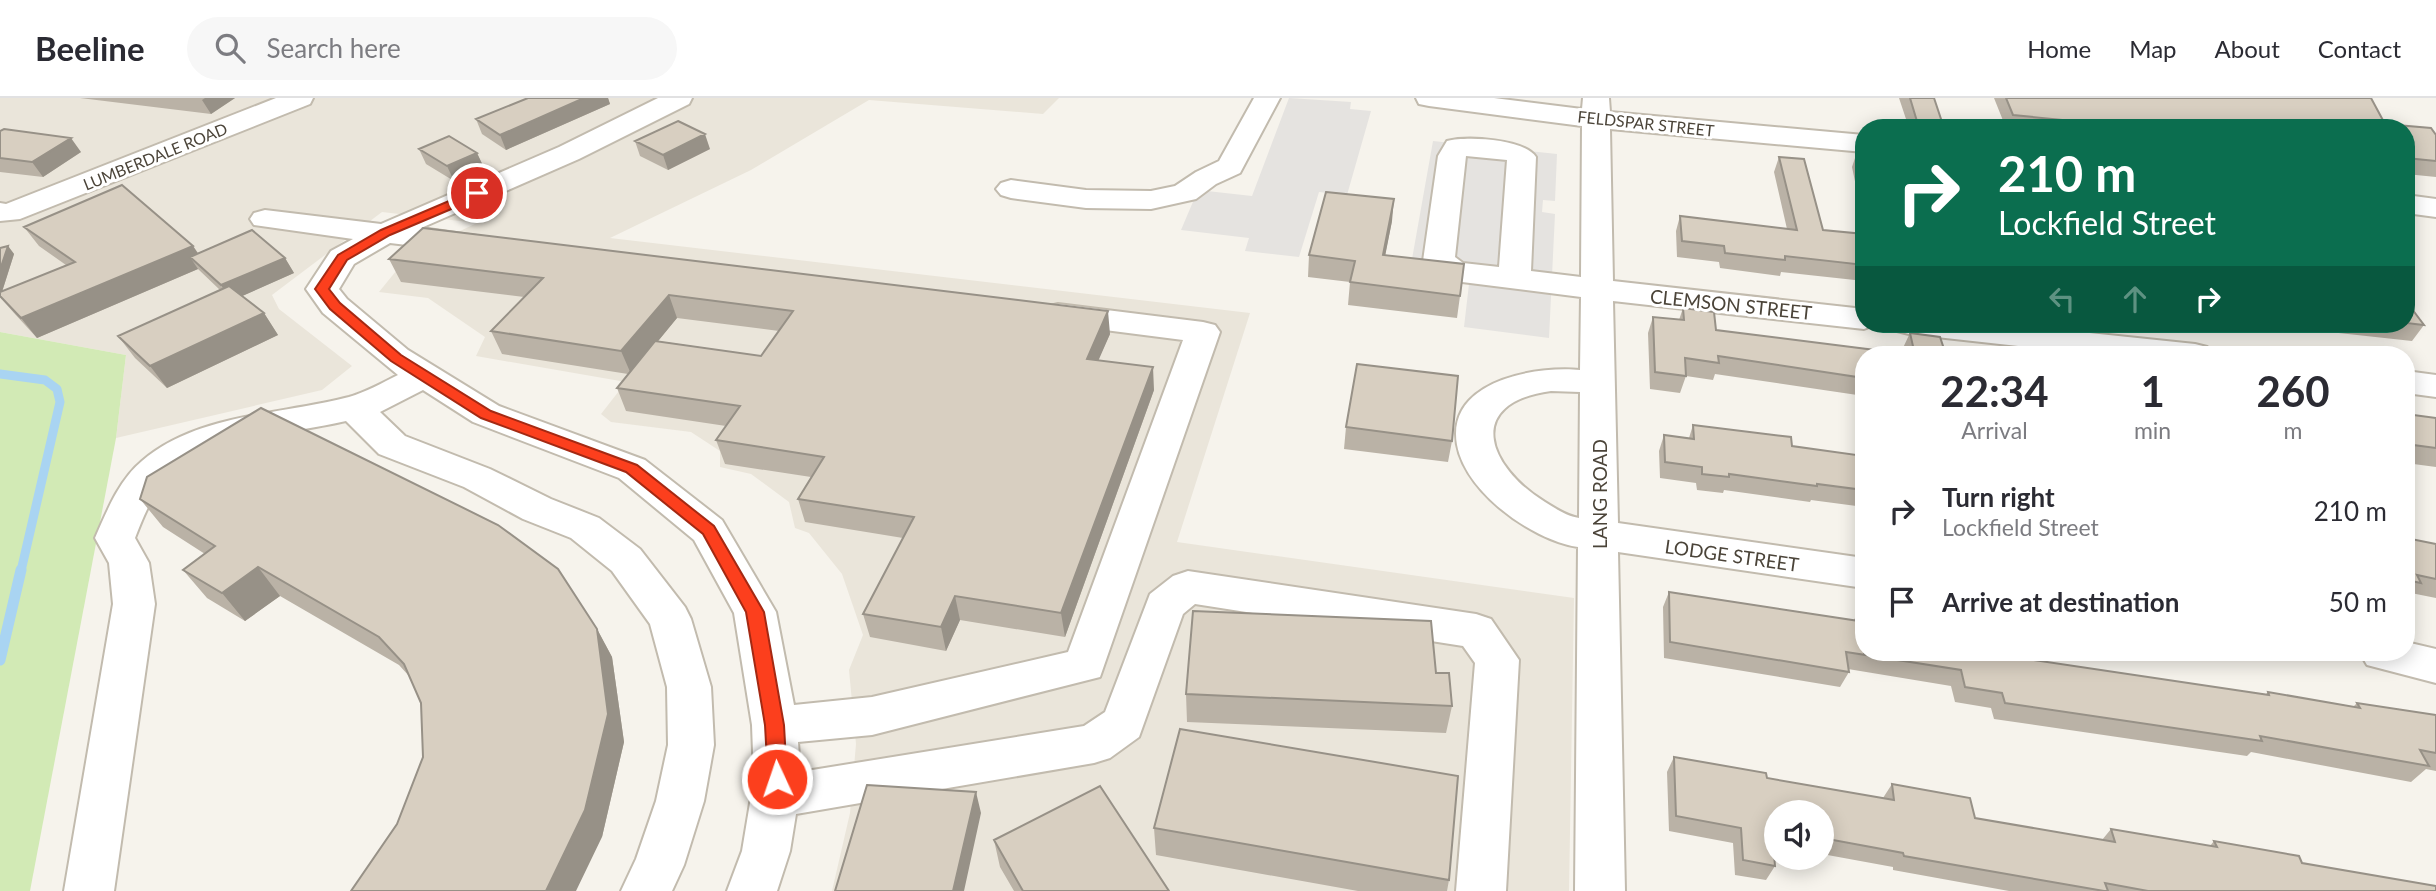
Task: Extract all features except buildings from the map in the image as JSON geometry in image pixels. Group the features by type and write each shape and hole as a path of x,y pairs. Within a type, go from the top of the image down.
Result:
{"street":[{"name":"LUMBERDALE ROAD","path":"4,213 300,98"},
{"path":"679,98 569,153 386,233 342,258 322,289 335,306 366,334 423,375 486,414 632,468 708,530 755,612 775,725 775,797 766,851 752,891"},
{"path":"1011,189 1086,199 1138,200 1185,193 1206,178 1230,167 1267,98"},
{"name":"FELDSPAR STREET","path":"1429,98 1596,109 1855,143"},
{"name":"LANG ROAD","path":"1596,109 1600,891"},
{"path":"2415,205 2436,208"},
{"path":"265,219 494,246"},
{"name":"CLEMSON STREET","path":"1514,279 1855,318"},
{"path":"775,725 872,716 1085,665 1203,331 1022,310"},
{"path":"1992,333 2112,346"},
{"path":"89,891 134,604 129,563 115,538 129,503 155,470 186,448 258,428 354,408 383,398 423,375"},
{"name":"LODGE STREET","path":"1598,383 1545,381 1521,386 1500,394 1484,406 1474,422 1476,445 1486,469 1505,492 1531,513 1563,530 1855,572"},
{"path":"2415,383 2436,386"},
{"path":"354,408 392,445 477,478 537,509 585,528 626,560 670,619 689,687 691,746 680,801 659,865 646,891"},
{"path":"775,797 1094,744 1123,724 1165,605 1188,587 1476,631 1497,660 1481,891"},
{"path":"2415,661 2436,666"}],"shaded area":[{"path":"0,98 1059,98 1043,114 869,100 751,170 610,238 1250,313 1177,542 1574,598 1569,891 832,891 850,813 856,744 849,670 863,635 842,574 809,533 795,528 789,502 751,474 720,467 720,451 691,432 611,422 601,414 626,382 476,356 485,337 428,298 379,292 409,255 477,223 382,212 272,295 279,309 352,366 322,390 116,438 126,355 0,332"},
{"path":"1289,98 1351,102 1350,109 1371,111 1347,195 1319,192 1299,257 1245,251 1249,238 1181,230 1198,190 1252,196"},
{"path":"1433,141 1557,154 1555,201 1543,200 1542,212 1555,214 1549,338 1464,327 1469,284 1409,276"}],"green space":[{"path":"0,332 126,355 116,438 30,891 0,891"}],"waterway":[{"path":"0,374 45,380 57,389 60,402 21,571"},
{"path":"0,660 21,570"}],"route":[{"path":"477,193 386,233 342,258 322,289 335,306 396,358 486,414 632,468 708,530 755,612 775,725 777,779"}]}
